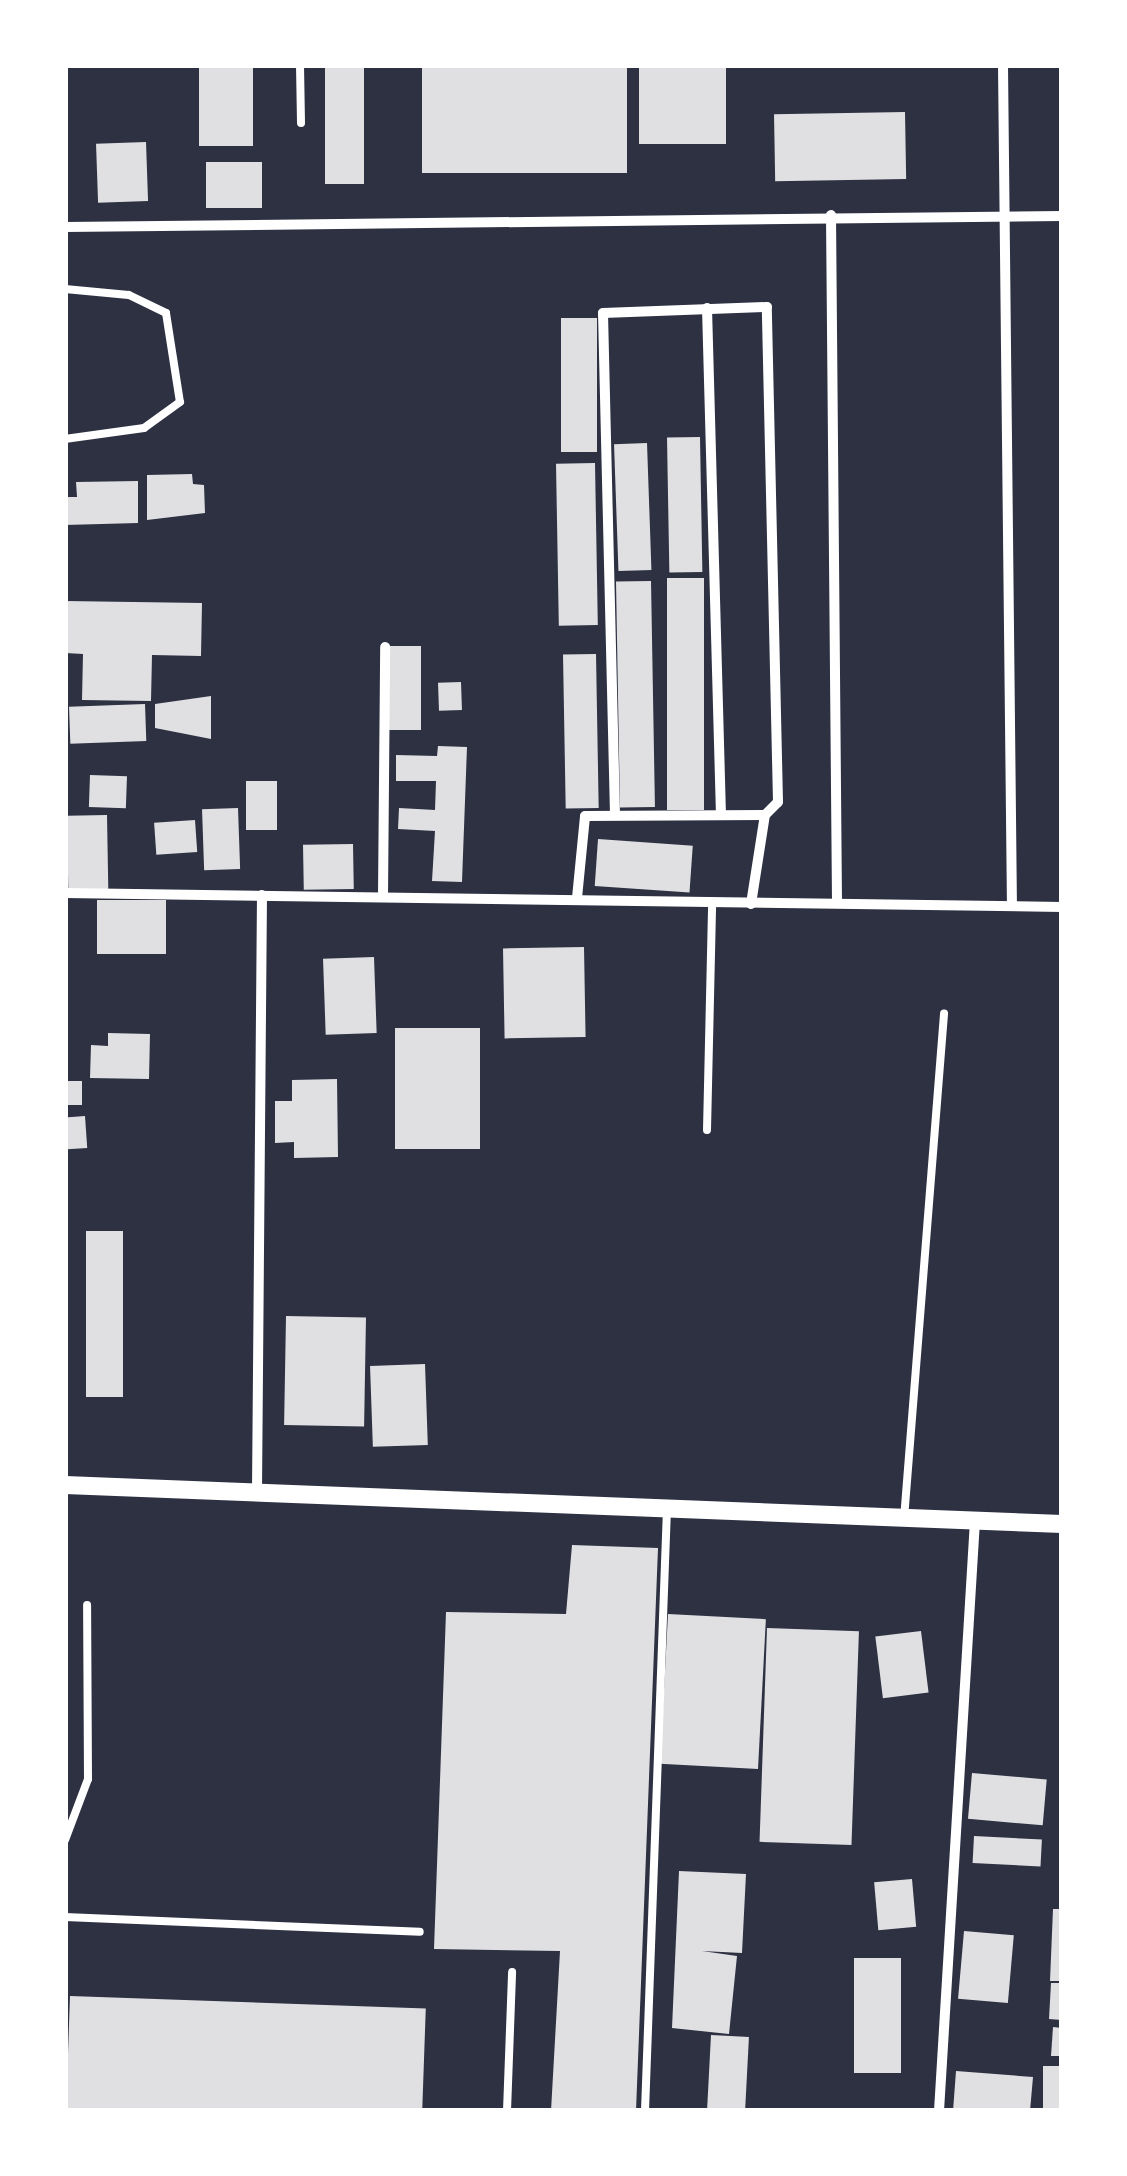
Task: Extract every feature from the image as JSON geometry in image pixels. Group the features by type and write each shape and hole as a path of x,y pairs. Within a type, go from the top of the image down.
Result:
{"street":[{"path":"1004,65 1012,906"},
{"path":"832,215 838,902"},
{"path":"65,227 832,215 1062,216"},
{"path":"615,813 602,317 613,308 768,307 773,315 779,795 765,815 752,904"},
{"path":"708,308 721,814"},
{"path":"383,896 385,647"},
{"path":"577,898 579,822 615,813 765,815"},
{"path":"65,893 1062,908"},
{"path":"256,1490 262,895"},
{"path":"65,1485 1062,1524"},
{"path":"939,2111 975,1521"}],"lane":[{"path":"300,65 301,123"},
{"path":"65,289 129,295 166,313 180,402 144,428 65,439"},
{"path":"707,1130 712,903"},
{"path":"904,1519 944,1014"},
{"path":"644,2111 667,1508"},
{"path":"65,1840 88,1778 87,1605"},
{"path":"65,1917 420,1932"},
{"path":"506,2111 512,1972"}],"building":[{"path":"199,65 253,65 253,146 199,146"},
{"path":"325,65 364,65 364,184 325,184"},
{"path":"422,65 627,65 627,173 422,173"},
{"path":"639,65 726,65 726,144 639,144"},
{"path":"905,112 906,179 775,181 774,114"},
{"path":"146,142 148,201 98,203 96,144"},
{"path":"206,162 262,162 262,208 206,208"},
{"path":"561,318 597,318 597,452 561,452"},
{"path":"700,437 702,572 669,573 667,438"},
{"path":"647,443 651,570 618,571 614,444"},
{"path":"595,463 598,625 559,626 556,464"},
{"path":"192,474 193,484 204,485 205,513 147,520 147,475"},
{"path":"138,481 138,523 65,525 65,497 77,497 76,482"},
{"path":"667,578 704,578 704,810 667,810"},
{"path":"651,581 655,807 620,808 616,582"},
{"path":"65,601 202,603 201,656 152,655 151,701 82,700 83,654 65,653"},
{"path":"389,646 421,646 421,730 389,730"},
{"path":"596,654 599,808 566,809 563,655"},
{"path":"461,682 462,710 439,711 438,683"},
{"path":"211,696 211,739 155,728 155,704"},
{"path":"145,704 146,741 70,744 69,707"},
{"path":"438,746 467,747 462,882 432,881 435,831 398,829 399,808 435,810 436,781 396,781 396,755 437,756"},
{"path":"90,775 127,776 126,808 89,807"},
{"path":"246,781 277,781 277,830 246,830"},
{"path":"238,808 240,869 204,870 202,809"},
{"path":"107,815 108,889 68,890 67,816"},
{"path":"195,820 197,852 156,855 154,823"},
{"path":"598,839 693,846 689,893 595,886"},
{"path":"353,844 354,889 304,890 303,845"},
{"path":"97,900 166,900 166,954 97,954"},
{"path":"584,947 586,1037 505,1038 503,948"},
{"path":"374,957 377,1033 326,1035 323,959"},
{"path":"395,1028 480,1028 480,1149 395,1149"},
{"path":"108,1033 150,1034 149,1079 90,1078 91,1045 108,1046"},
{"path":"337,1079 338,1157 294,1158 294,1142 275,1143 275,1101 292,1101 292,1080"},
{"path":"65,1081 82,1081 82,1105 65,1105"},
{"path":"85,1116 87,1148 67,1149 65,1117"},
{"path":"86,1231 123,1231 123,1397 86,1397"},
{"path":"286,1316 366,1317 364,1426 284,1425"},
{"path":"425,1364 428,1445 373,1447 370,1366"},
{"path":"572,1545 658,1548 636,2111 551,2111 560,1951 434,1949 446,1612 566,1614"},
{"path":"668,1614 766,1619 758,1769 660,1764"},
{"path":"767,1628 859,1631 851,1845 760,1842"},
{"path":"921,1631 929,1693 883,1698 875,1637"},
{"path":"972,1773 1047,1780 1043,1825 968,1819"},
{"path":"974,1836 1042,1840 1040,1867 973,1863"},
{"path":"679,1871 746,1874 742,1953 702,1951 737,1956 729,2034 672,2028"},
{"path":"912,1879 916,1927 878,1930 874,1882"},
{"path":"1053,1909 1062,1909 1062,1981 1050,1981"},
{"path":"964,1931 1014,1935 1008,2003 958,1999"},
{"path":"854,1958 901,1958 901,2073 854,2073"},
{"path":"1051,1983 1062,1983 1062,2020 1049,2019"},
{"path":"70,1996 426,2008 422,2111 66,2111"},
{"path":"1053,2027 1062,2028 1062,2056 1051,2056"},
{"path":"711,2035 749,2037 745,2111 707,2111"},
{"path":"1043,2066 1062,2066 1062,2111 1043,2111"},
{"path":"956,2071 1033,2077 1030,2111 953,2111"}]}
